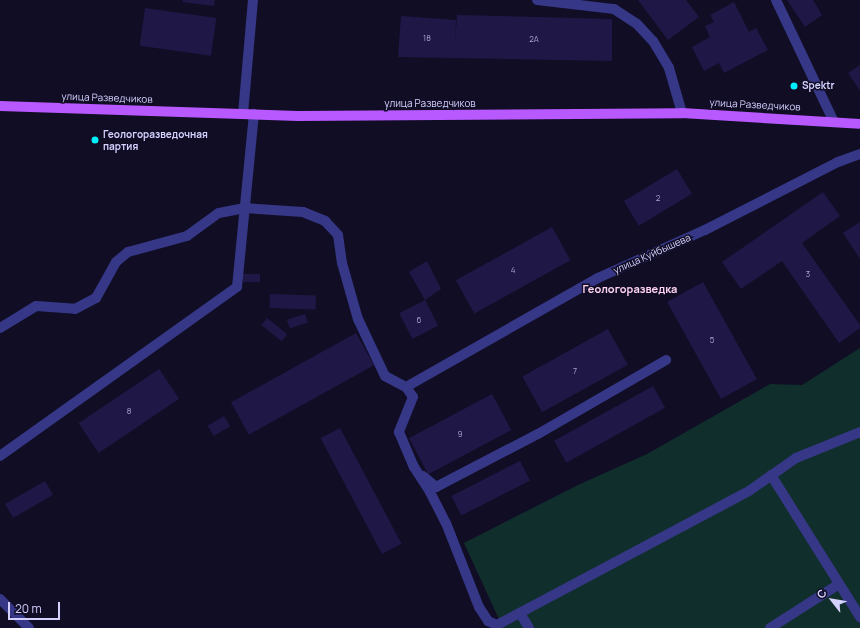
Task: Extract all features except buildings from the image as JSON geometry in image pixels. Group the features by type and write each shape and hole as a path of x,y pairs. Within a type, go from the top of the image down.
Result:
{"main road":[{"name":"улица Разведчиков","path":"0,106 243,114 397,117 682,113 860,124"}],"street":[{"path":"243,114 253,0"},
{"path":"537,0 614,9 637,24 653,41 669,68 682,113"},
{"path":"776,0 834,122"},
{"path":"0,456 237,287 254,114"},
{"name":"улица Куйбышева","path":"406,387 598,278 706,230 838,162 860,154"},
{"path":"0,328 36,306 75,309 96,298 116,262 128,252 187,236 220,213 244,208 304,212 325,221 338,235 342,263 358,319 385,376 406,387 413,397 399,432 414,467 430,492 446,523 480,607 488,620 497,625 520,614 656,539 749,491 796,458 860,432"},
{"path":"414,467 436,487 538,434 666,360"},
{"path":"771,475 860,617"},
{"path":"770,628 839,584"},
{"path":"0,599 29,628"},
{"path":"520,614 529,628"}],"green space":[{"path":"860,348 860,628 503,628 464,543 578,485 647,454 770,384 802,385"}],"place":[{"name":"Spektr","path":"794,86"},
{"name":"Геологоразведочная партия","path":"95,140"}],"district":[{"name":"Геологоразведка","path":"630,289"}]}
